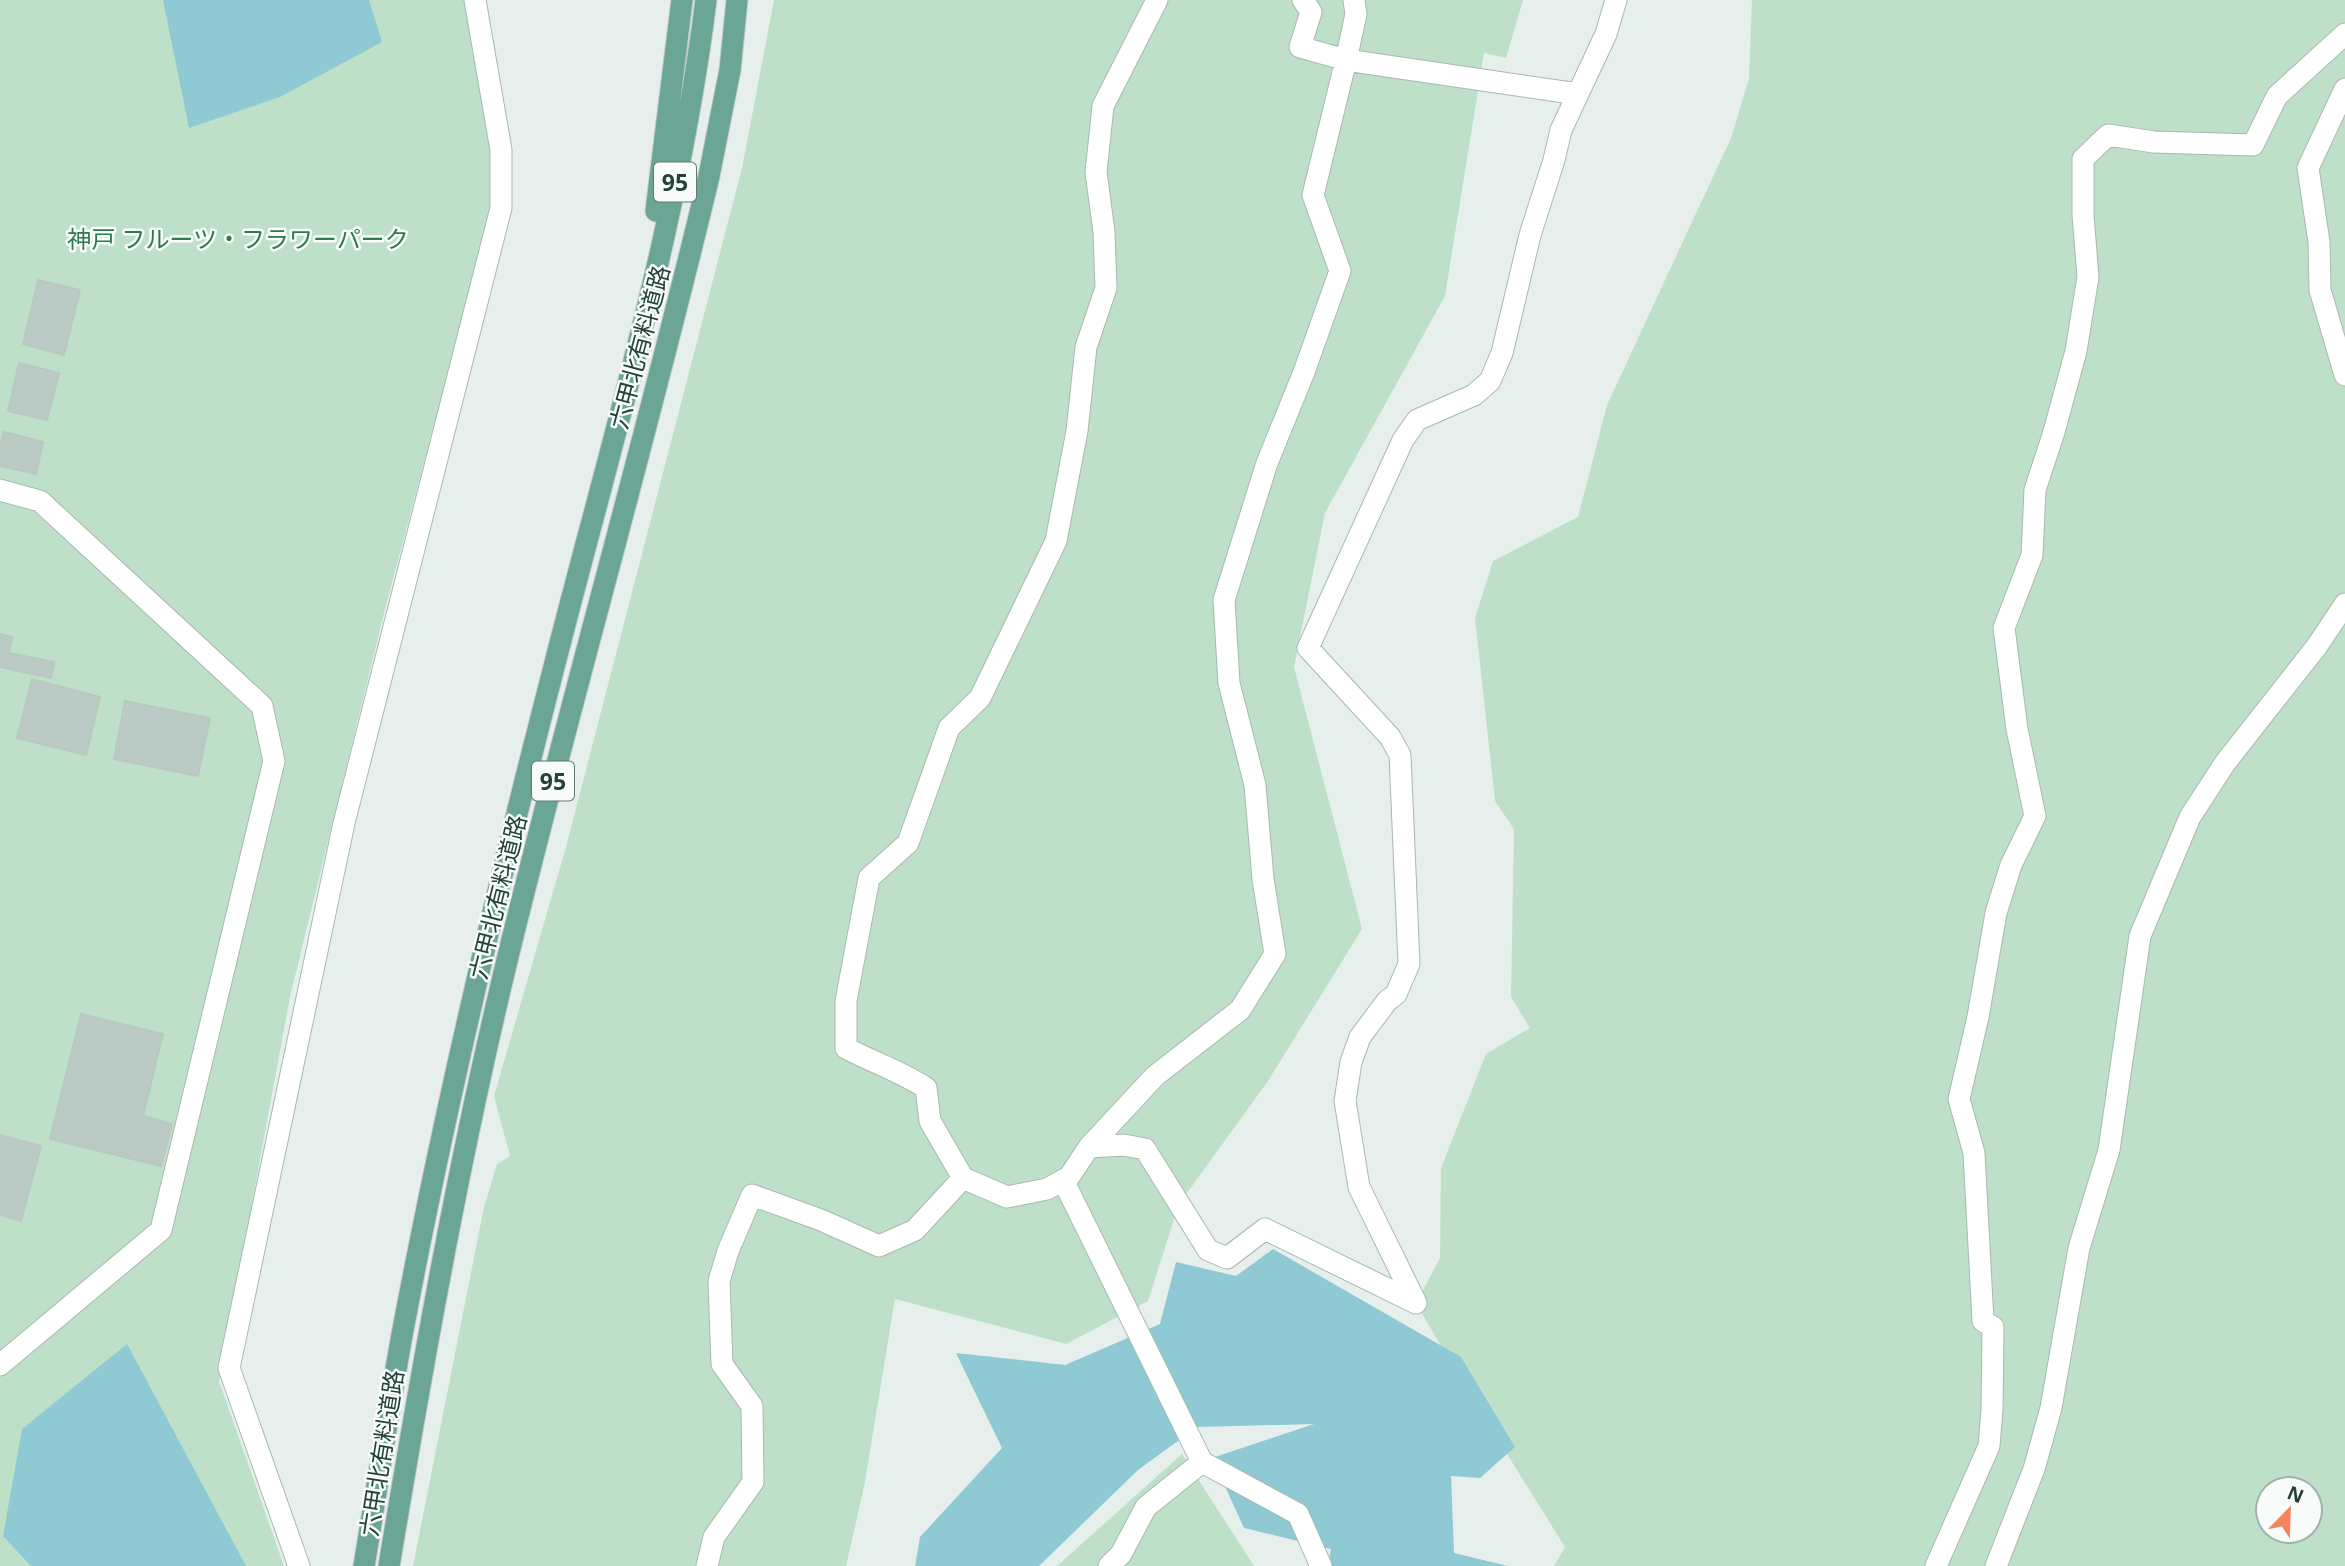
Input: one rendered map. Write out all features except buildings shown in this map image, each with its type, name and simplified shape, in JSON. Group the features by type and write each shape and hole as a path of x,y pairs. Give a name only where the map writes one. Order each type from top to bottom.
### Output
{"main road":[{"path":"634,362 659,195 682,0"},
{"name":"六甲北有料道路","path":"364,1566 402,1335 487,935 554,664 634,362 679,168 701,46 706,0"},
{"name":"六甲北有料道路","path":"389,1566 456,1189 512,943 709,176 730,70 737,0"}],"street":[{"path":"299,1566 229,1368 344,822 500,208 501,150 475,0"},
{"path":"1157,0 1103,106 1096,172 1104,232 1106,288 1086,347 1077,430 1056,541 980,698 949,728 908,843 869,878 846,1001 846,1048 905,1075 926,1088 930,1121 963,1178 1007,1197 1047,1189 1069,1177 1089,1147 1156,1076 1240,1010 1275,954 1255,785 1229,683 1224,600 1267,463 1304,372 1340,271 1313,195 1356,14 1354,0"},
{"path":"1303,0 1311,12 1300,47 1346,60 1578,94"},
{"path":"1089,1147 1124,1145 1145,1149 1208,1250 1227,1258 1265,1229 1416,1303 1359,1187 1345,1101 1351,1062 1360,1037 1387,1001 1396,994 1409,964 1400,755 1390,737 1308,648 1403,440 1417,420 1474,395 1490,381 1502,353 1527,248 1555,160 1561,130 1606,34 1616,0"},
{"path":"1936,1566 1989,1446 1993,1410 1993,1326 1983,1321 1974,1153 1959,1099 1978,1017 1996,913 2011,865 2035,816 2017,729 2004,628 2032,555 2035,490 2076,351 2088,277 2083,215 2083,159 2108,135 2154,142 2253,145 2277,96 2345,34"},
{"path":"2345,89 2308,168 2319,242 2320,289 2345,375"},
{"path":"0,490 40,501 262,706 274,761 161,1230 0,1365"},
{"path":"1996,1566 2034,1469 2051,1408 2079,1248 2109,1150 2140,936 2190,817 2225,763 2317,646 2345,604"},
{"path":"707,1566 714,1538 753,1482 752,1406 722,1364 719,1281 728,1251 752,1195 821,1220 879,1246 915,1230 963,1178"},
{"path":"1063,1180 1202,1462 1298,1514 1321,1566"},
{"path":"1109,1566 1121,1554 1146,1507 1202,1462"}],"green space":[{"name":"神戸 フルーツ・フラワーパーク","path":"0,0 470,0 494,151 491,211 385,609 290,997 219,1381 284,1566 0,1566"},
{"path":"774,0 1523,0 1506,58 1484,53 1445,296 1325,513 1294,667 1362,929 1268,1081 1179,1204 1148,1301 1066,1344 895,1299 864,1487 846,1566 413,1566 484,1207 497,1164 510,1156 494,1096 566,847 742,168"},
{"path":"1752,0 2345,0 2345,1566 1554,1566 1565,1547 1416,1303 1440,1258 1441,1168 1486,1054 1530,1028 1511,997 1514,829 1495,801 1475,618 1493,561 1578,517 1607,405 1731,138 1749,79"},
{"path":"1182,1454 1254,1566 1057,1566"}],"water":[{"path":"163,0 369,0 382,42 280,97 189,128"},
{"path":"1273,1249 1461,1357 1515,1447 1480,1478 1451,1476 1454,1553 1508,1566 1328,1566 1331,1549 1244,1528 1212,1458 1314,1424 1197,1427 1138,1470 1039,1566 915,1566 920,1537 1002,1448 956,1353 1065,1365 1160,1324 1176,1262 1236,1276"},
{"path":"127,1344 246,1566 31,1566 3,1536 22,1429"}]}
